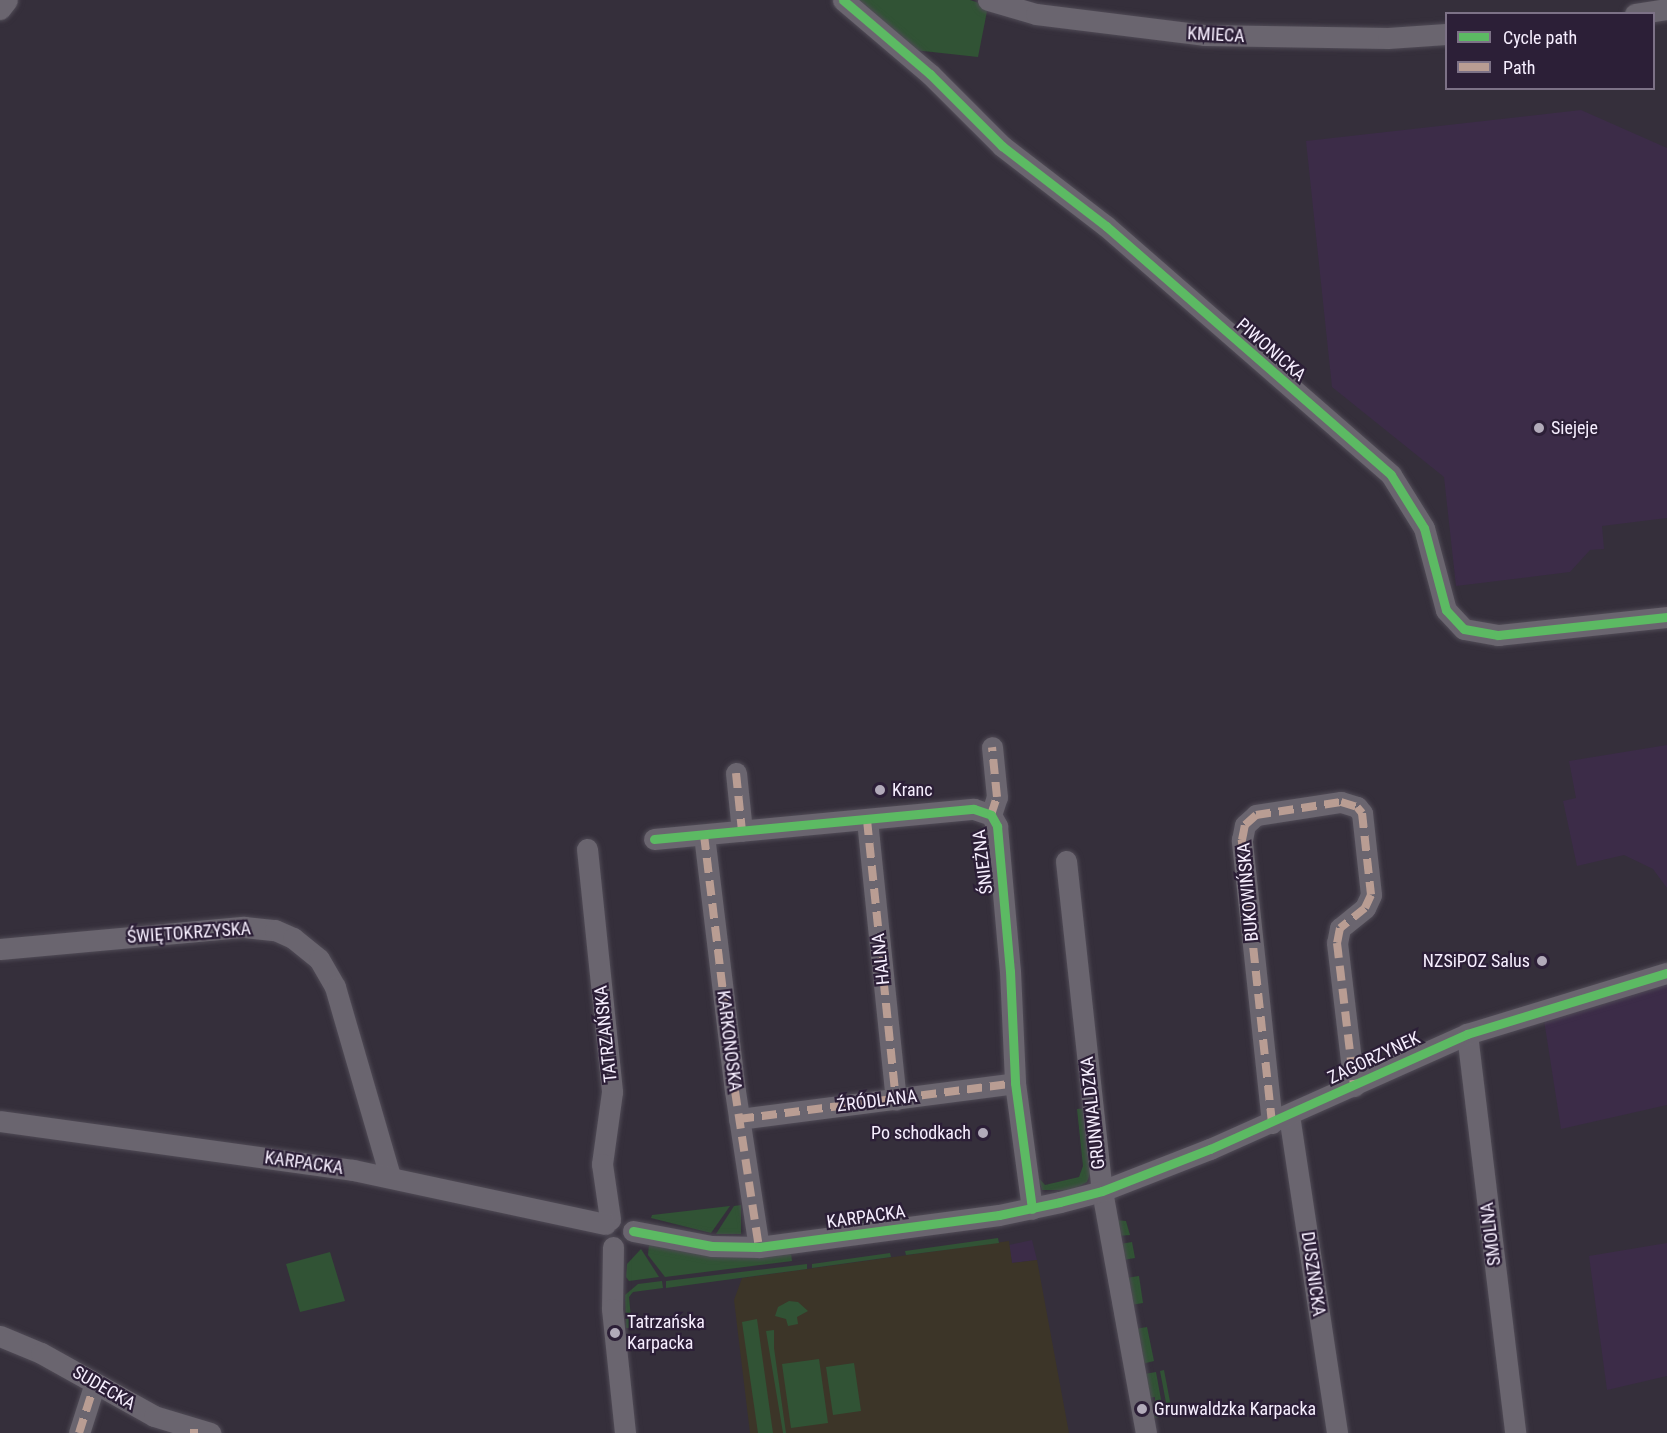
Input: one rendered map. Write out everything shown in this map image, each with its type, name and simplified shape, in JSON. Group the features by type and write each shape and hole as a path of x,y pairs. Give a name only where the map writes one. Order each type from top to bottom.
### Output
{"street":[{"path":"0,9 7,0"},
{"name":"PIWONICKA","path":"843,0 930,74 1002,146 1106,226 1391,475 1424,528 1446,610 1464,629 1498,635 1667,617"},
{"name":"KMIECA","path":"988,0 1046,15 1204,35 1388,38 1445,34"},
{"path":"1648,12 1667,9"},
{"path":"991,815 997,797 992,747"},
{"path":"736,773 742,831"},
{"name":"BUKOWIŃSKA","path":"1280,1119 1242,840 1245,825 1256,815 1341,802 1349,803 1362,813 1371,895 1365,908 1340,928 1337,943 1354,1086"},
{"name":"ŚNIEŻNA","path":"654,839 974,809 991,815 997,826 1011,970 1015,1083 1032,1209"},
{"name":"HALNA","path":"867,820 896,1099"},
{"name":"KARKONOSKA","path":"704,835 739,1119 759,1247"},
{"name":"TATRZAŃSKA","path":"587,849 612,1092 602,1164 607,1221"},
{"name":"GRUNWALDZKA","path":"1066,861 1102,1191 1146,1433"},
{"name":"ŚWIĘTOKRZYSKA","path":"0,949 244,927 274,930 293,938 319,959 335,987 390,1176"},
{"name":"ZAGORZYNEK","path":"1102,1191 1280,1119 1467,1034 1667,974"},
{"name":"SMOLNA","path":"1467,1034 1515,1433"},
{"name":"ŹRÓDLANA","path":"739,1119 1015,1083"},
{"name":"DUSZNICKA","path":"1280,1119 1337,1433"},
{"name":"KARPACKA","path":"0,1121 390,1176 607,1221"},
{"name":"KARPACKA","path":"633,1231 712,1246 759,1247 1032,1209 1102,1191"},
{"path":"613,1247 627,1244 633,1231 622,1218 607,1221 603,1237 613,1247 612,1300 625,1433"},
{"name":"SUDECKA","path":"0,1336 95,1383 154,1416 199,1432"},
{"path":"79,1433 95,1383"}],"shaded area":[{"path":"1581,110 1667,148 1667,518 1602,526 1604,549 1590,550 1570,572 1456,586 1444,477 1332,387 1306,141"},
{"path":"1667,745 1667,888 1653,869 1624,855 1577,866 1563,801 1576,798 1569,761"},
{"path":"1667,984 1667,1105 1561,1129 1544,1020"},
{"path":"1032,1240 1037,1260 1012,1263 1009,1245"},
{"path":"1009,1241 1012,1263 1037,1260 1069,1433 750,1433 734,1300 742,1278"},
{"path":"1667,1243 1667,1376 1607,1390 1589,1256"}],"green space":[{"path":"853,0 970,0 988,6 978,57 914,50"},
{"path":"1086,1108 1090,1174 1087,1182 1064,1195 1063,1190 1042,1190 1038,1177 1045,1185 1079,1177 1083,1166 1077,1109"},
{"path":"741,1205 741,1234 716,1234 734,1206"},
{"path":"730,1206 711,1233 651,1218 652,1215"},
{"path":"1115,1220 1126,1221 1130,1235 1118,1236"},
{"path":"998,1238 999,1243 906,1255 905,1251"},
{"path":"1132,1242 1135,1258 1123,1260 1120,1244"},
{"path":"649,1244 791,1253 792,1261 665,1277 648,1255"},
{"path":"641,1249 659,1277 629,1281 626,1277 627,1264"},
{"path":"330,1252 345,1301 300,1312 286,1264"},
{"path":"890,1253 891,1257 812,1268 812,1264"},
{"path":"807,1264 807,1269 666,1288 666,1281"},
{"path":"1139,1276 1143,1303 1131,1305 1126,1278"},
{"path":"662,1281 663,1288 633,1292 629,1297 632,1328 626,1328 625,1295 638,1284"},
{"path":"789,1301 798,1302 808,1311 797,1317 798,1324 788,1326 786,1319 775,1316 778,1307"},
{"path":"757,1319 773,1433 758,1433 742,1322"},
{"path":"1147,1327 1154,1361 1142,1364 1135,1329"},
{"path":"774,1330 774,1348 786,1433 783,1433 766,1331"},
{"path":"819,1359 828,1423 791,1428 782,1364"},
{"path":"854,1363 861,1411 833,1415 826,1367"},
{"path":"1164,1370 1172,1412 1168,1413 1160,1371"},
{"path":"1156,1372 1164,1416 1154,1418 1155,1397 1148,1398 1144,1374"}],"marked path":[{"path":"991,815 997,797 992,747"},
{"path":"736,773 742,831"},
{"path":"1272,1123 1242,840 1245,825 1256,815 1341,802 1357,807 1362,813 1371,895 1365,908 1340,928 1337,943 1354,1086"},
{"path":"867,820 896,1099"},
{"path":"704,835 735,1091 759,1247"},
{"path":"739,1119 1015,1083"},
{"path":"79,1433 95,1383"}],"cycle path":[{"path":"843,0 930,74 1002,146 1106,226 1391,475 1424,528 1446,610 1464,629 1498,635 1667,617"},
{"path":"654,839 974,809 991,815 997,826 1010,971 1015,1083 1032,1209"},
{"path":"633,1231 712,1246 759,1247 999,1215 1060,1202 1102,1191 1210,1149 1467,1034 1667,973"}],"place":[{"name":"Siejeje","path":"1539,428"},
{"name":"Kranc","path":"880,790"},
{"name":"NZSiPOZ Salus","path":"1542,961"},
{"name":"Po schodkach","path":"983,1133"},
{"name":"Tatrzańska Karpacka","path":"615,1333"},
{"name":"Grunwaldzka Karpacka","path":"1142,1409"}]}
